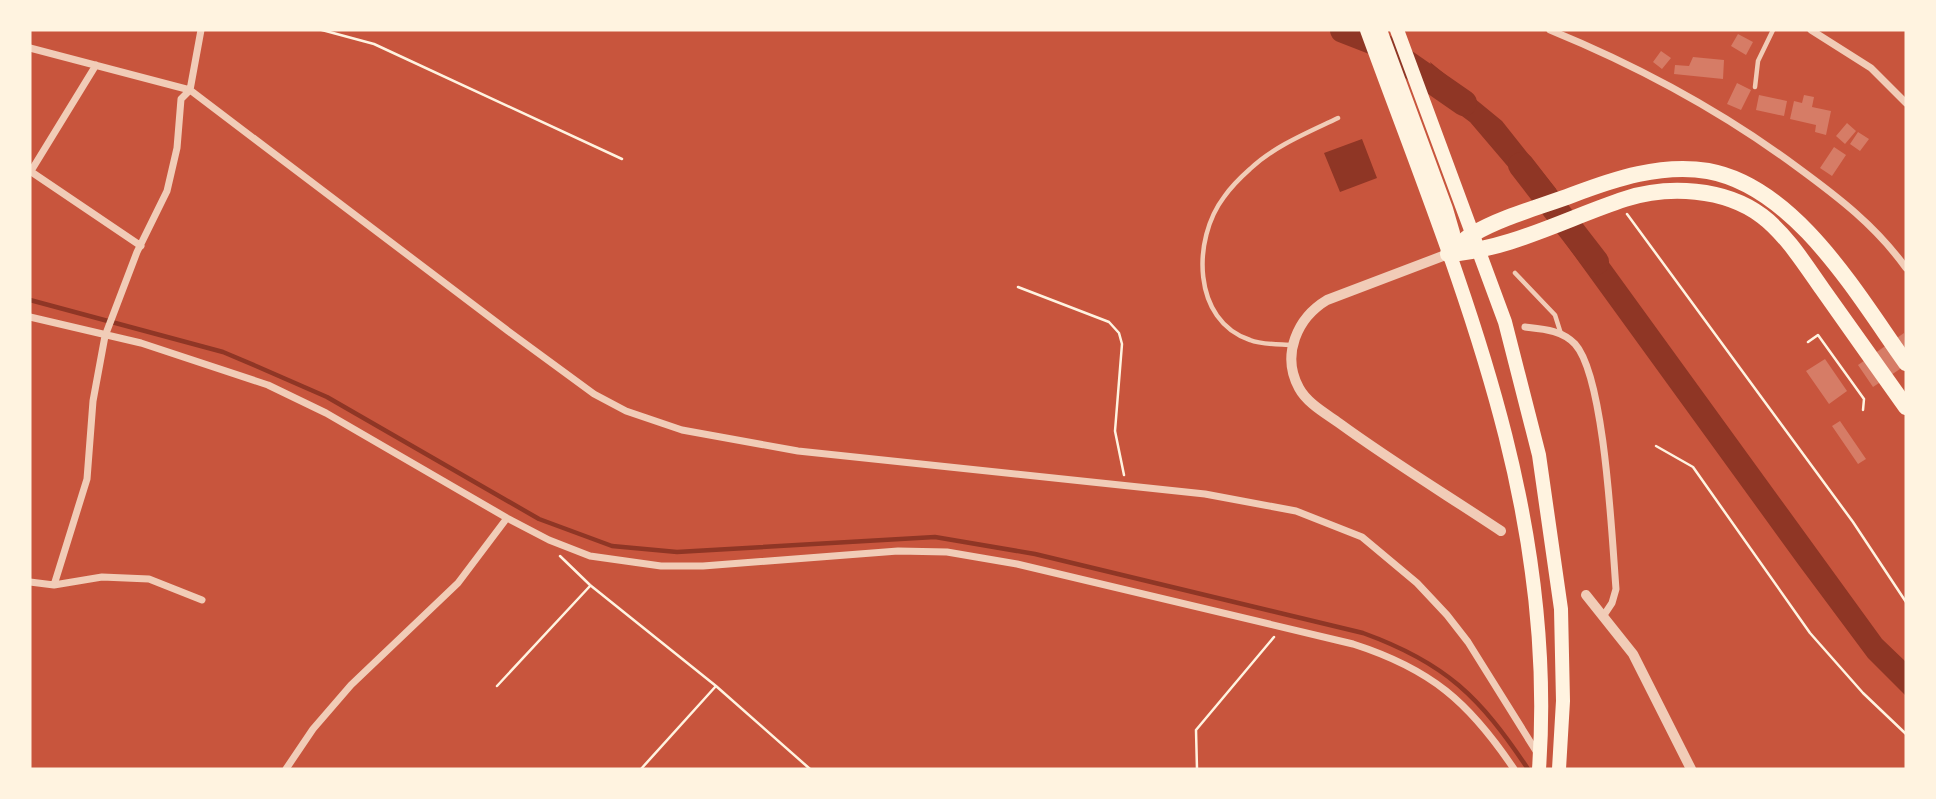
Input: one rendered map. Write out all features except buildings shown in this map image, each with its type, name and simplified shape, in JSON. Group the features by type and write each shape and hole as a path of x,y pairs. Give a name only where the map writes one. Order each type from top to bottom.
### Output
{"highway":[{"path":"1367,30 1478,332 1514,463 1539,628 1539,769"},
{"path":"1380,30 1453,233 1448,254"},
{"path":"1397,30 1480,252 1505,323 1522,384 1547,500 1561,609 1563,701 1559,763"},
{"path":"1448,254 1472,234 1589,188 1621,178 1675,170 1707,171 1755,189 1785,210 1862,298 1906,363"},
{"path":"1448,254 1480,252 1603,206 1657,191 1679,190 1721,196 1762,216 1802,260 1906,407"}],"street":[{"path":"54,584 87,479 93,401 105,336 141,246 167,191 177,148 181,99 190,90 201,30"},
{"path":"1550,30 1671,85 1752,134 1844,202 1885,239 1906,268"},
{"path":"1811,30 1871,68 1906,103"},
{"path":"30,48 190,90 508,331 594,394 626,411 682,430 798,451 1205,494 1296,511 1363,537 1418,583 1447,615 1468,642 1547,769"},
{"path":"96,65 31,171 141,246"},
{"path":"1448,254 1320,304 1300,326 1291,358 1294,374 1299,389 1311,402 1358,437 1501,531"},
{"path":"30,317 141,343 268,385 326,413 507,518 549,540 590,556 661,566 703,566 898,551 947,552 1043,570 1353,644 1418,670 1465,705 1514,769"},
{"path":"1525,327 1561,334 1576,346 1585,363 1596,399 1616,589 1612,603 1604,615"},
{"path":"286,769 313,729 344,694 458,583 507,518"},
{"path":"30,582 54,584 102,577 149,579 202,600"},
{"path":"1586,595 1604,615 1647,680 1691,769"}],"lane":[{"path":"1755,86 1759,61 1773,30"},
{"path":"1293,345 1251,341 1220,321 1202,282 1208,233 1222,199 1251,167 1293,140 1338,118"},
{"path":"1515,273 1555,315 1561,334"}],"path":[{"path":"322,30 374,44 622,159"},
{"path":"1627,214 1853,522 1906,602"},
{"path":"1018,287 1109,322 1119,333 1122,344 1115,431 1126,486"},
{"path":"1808,342 1818,335 1864,399 1863,410"},
{"path":"1656,446 1693,467 1810,633 1863,693 1906,734"},
{"path":"549,540 559,556 590,585 716,686 810,769"},
{"path":"497,686 590,585"},
{"path":"1197,769 1196,730 1274,639 1277,628"},
{"path":"641,769 716,686"}],"shaded area":[{"path":"1430,62 1502,121 1556,189 1534,197 1470,122 1443,102"},
{"path":"1362,139 1377,178 1340,192 1324,153"},
{"path":"1586,231 1882,639 1906,662 1906,696 1868,658 1563,240"}],"waterway":[{"path":"1343,30 1379,44 1464,103"},
{"path":"1521,165 1596,262"},
{"path":"30,300 223,352 327,397 539,519 612,546 677,552 935,537 1035,554 1363,633 1417,657 1459,685 1494,722 1528,769"}]}
